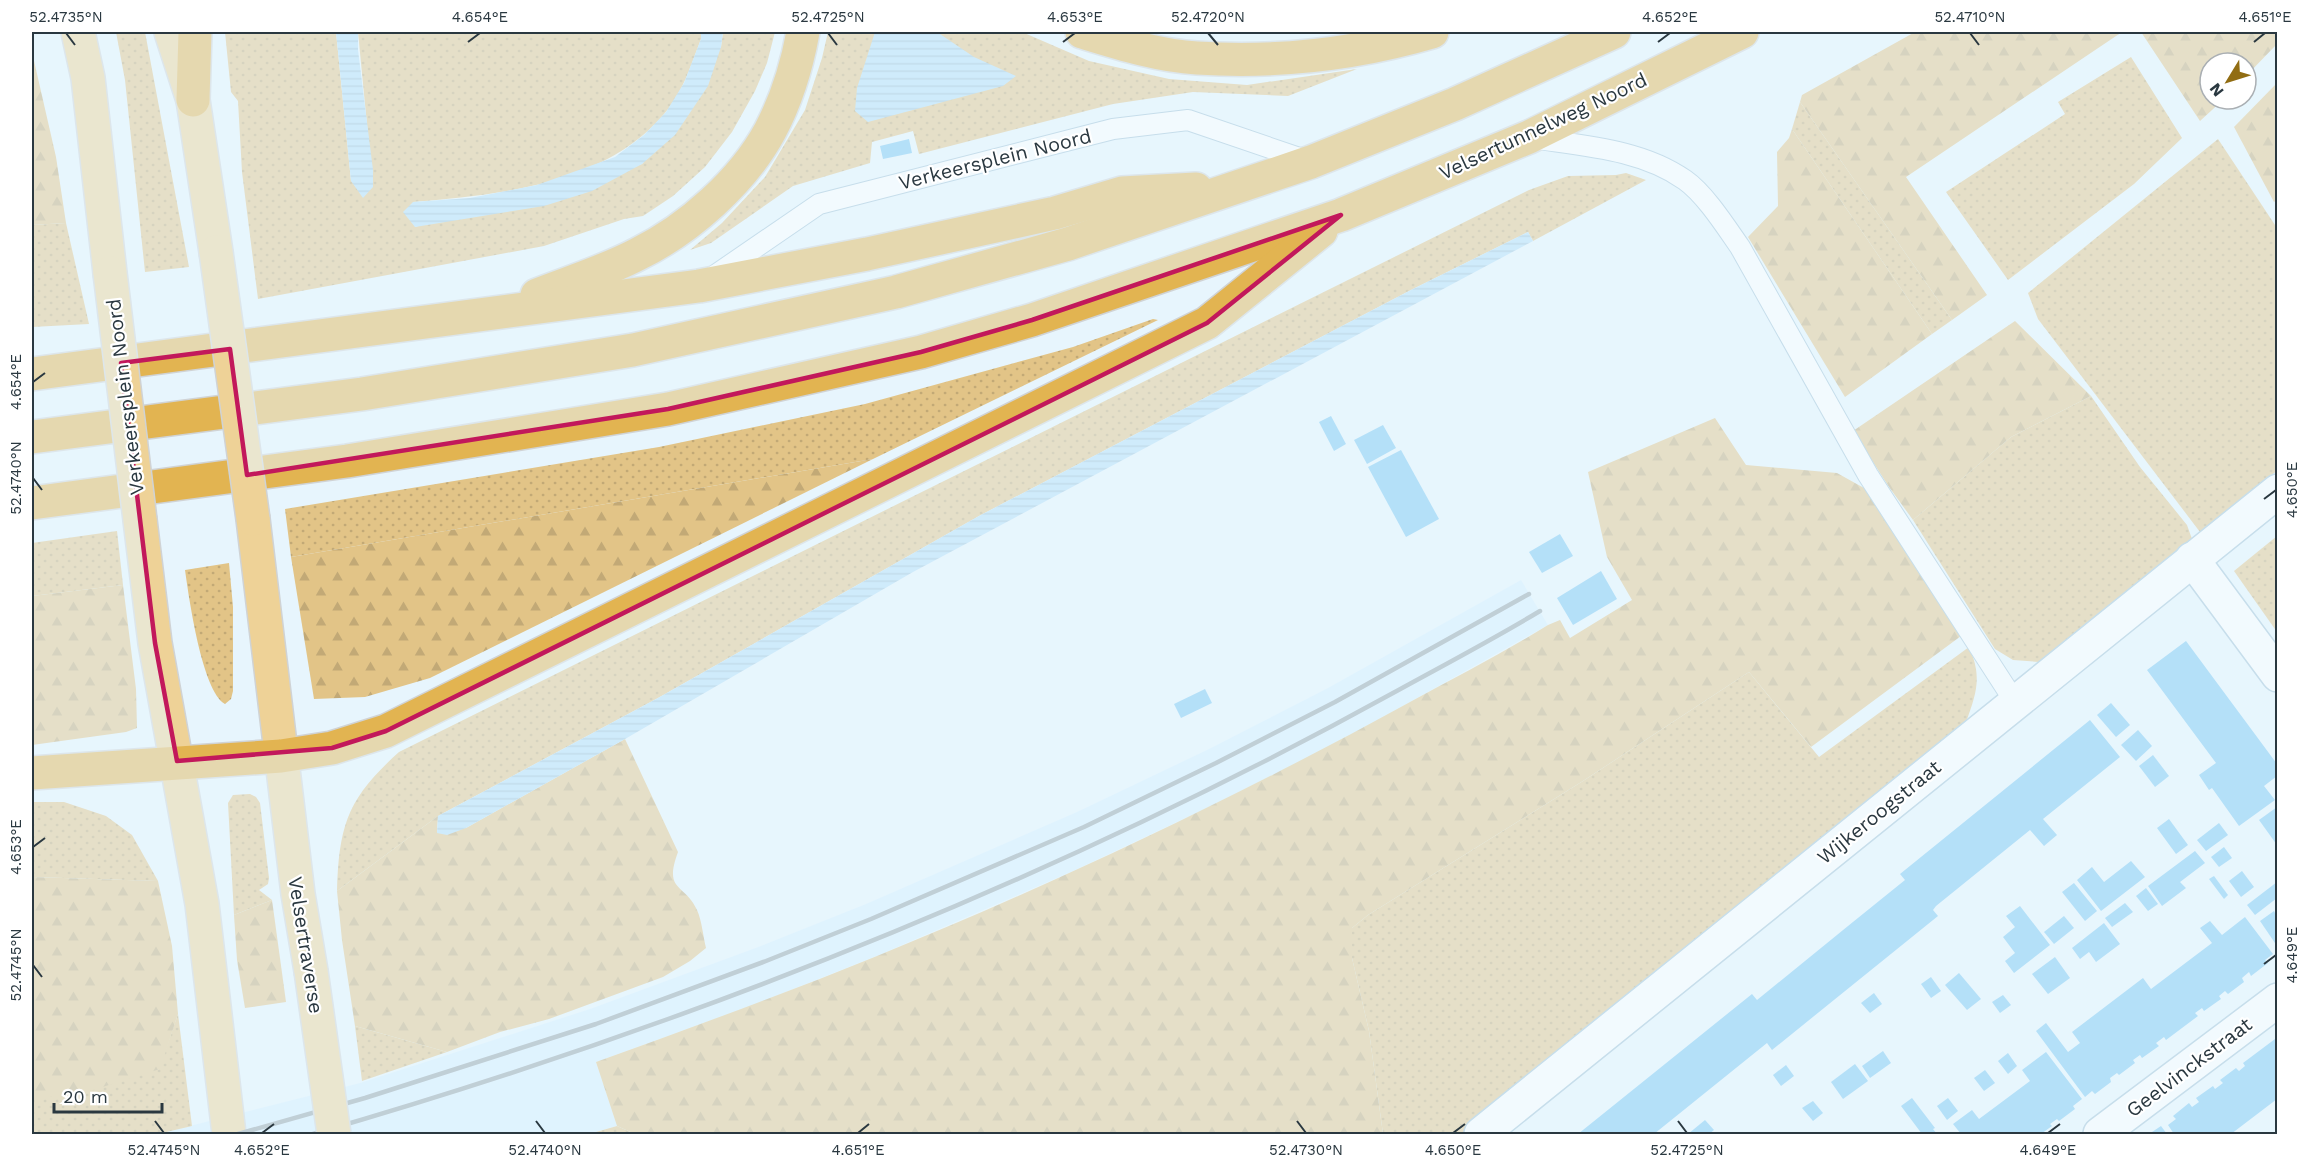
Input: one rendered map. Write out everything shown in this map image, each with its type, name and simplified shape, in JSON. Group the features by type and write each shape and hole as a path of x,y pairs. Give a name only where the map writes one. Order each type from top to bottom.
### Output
{"highway":[{"path":"193,100 195,32"},
{"path":"493,313 638,255 676,233 694,217 739,176 770,131 789,85 803,32"},
{"path":"1082,32 1122,45 1195,58 1286,59 1391,44 1432,32"},
{"path":"32,437 362,394 633,350 896,292 1068,244 1311,162 1455,104 1614,32"},
{"name":"Velsertunnelweg Noord","path":"1341,215 1529,137 1742,32"},
{"path":"32,374 699,286 890,250 1055,213 1122,194 1240,187"},
{"path":"32,503 347,461 668,409 921,352 1032,320 1341,215"},
{"path":"32,773 177,761 281,756 333,748 386,731 1207,323 1341,215"}],"main road":[{"name":"Verkeersplein Noord","path":"78,32 88,78 155,643 177,761"},
{"path":"171,32 193,100 253,519 281,756"},
{"name":"Velsertraverse","path":"281,756 298,894 334,1134"},
{"path":"177,761 202,904 229,1134"}],"street":[{"name":"Wijkeroogstraat","path":"1481,1134 2277,491"},
{"path":"2192,559 2277,675"},
{"name":"Geelvinckstraat","path":"2100,1134 2277,1000"}],"lane":[{"name":"Verkeersplein Noord","path":"699,286 819,204 1113,129 1188,120 1311,162"},
{"path":"1529,137 1610,150 1650,160 1686,181 1719,216 1740,247 1868,475 2015,702"}],"highlighted area":[{"path":"1341,215 1207,323 386,731 332,748 177,761 155,643 121,363 230,349 247,475 668,409 921,352 1032,320"}],"shaded area":[{"path":"1521,580 1548,625 1333,745 1071,872 879,955 743,1009 596,1062 617,1126 589,1134 158,1134 360,1083 590,1009 761,946 866,904 1077,812 1209,749 1328,688"}],"green space":[{"path":"116,32 145,32 189,267 145,272 125,80"},
{"path":"225,32 336,32 351,181 373,187 358,32 701,32 694,59 677,96 665,113 641,137 613,156 582,171 550,181 481,195 413,202 415,227 642,164 721,47 723,32 775,32 767,63 755,91 732,132 705,167 673,196 643,216 624,219 544,246 258,299 242,172 238,101 231,92"},
{"path":"828,32 1022,32 1089,61 1169,79 1247,85 1357,69 1288,96 1193,92 1113,104 919,154 913,131 872,142 870,163 793,186 711,243 690,250 722,223 765,177 805,110"},
{"path":"1915,32 2122,32 1906,177 1987,295 1952,320 1800,102 1802,95"},
{"path":"2141,32 2277,32 2277,44 2258,64 2258,51 2198,51 2198,111 2211,111 2200,121"},
{"path":"32,52 56,157 66,223 32,225"},
{"path":"2131,57 2182,138 2134,184 2008,280 1946,192 2065,114 2058,102"},
{"path":"2277,83 2278,199 2274,202 2234,127 2250,111 2258,111 2258,102"},
{"path":"1800,102 1952,320 1932,334 1792,129"},
{"path":"1792,129 1932,334 1845,397 1748,237 1778,206 1777,152 1789,138"},
{"path":"2218,139 2277,228 2278,470 2200,532 2038,319 2028,293"},
{"path":"1626,173 1646,180 1533,241 1528,232 1411,290 979,516 658,698 438,816 337,891 340,847 350,814 368,784 399,752 1529,190 1568,176"},
{"path":"66,223 89,324 32,327 32,225"},
{"path":"1153,319 1158,320 873,459 291,557 285,509 659,447 865,404 1073,347"},
{"path":"2015,321 2091,396 2011,437 1913,520 1853,431"},
{"path":"2091,396 2140,467 2187,525 2192,539 2039,662 2013,660 1995,649 1913,520 2011,437"},
{"path":"1715,418 1746,465 1837,473 1864,488 1961,636 1811,747 1749,672 1583,781 1368,915 1352,928 1352,958 1369,1031 1383,1134 635,1134 617,1126 596,1062 807,984 1013,898 1213,805 1479,665 1548,625 1560,620 1570,638 1632,600 1607,557 1588,472"},
{"path":"873,459 430,678 365,697 314,699 291,557"},
{"path":"117,531 123,585 32,596 32,543"},
{"path":"2277,536 2277,632 2234,571"},
{"path":"229,563 233,607 233,691 231,699 225,704 217,696 203,663 193,621 185,570"},
{"path":"123,585 136,689 137,728 126,732 32,745 32,596"},
{"path":"1969,647 1977,676 1973,702 1966,722 1465,1134 1383,1134 1369,1031 1352,958 1352,928 1368,915 1583,781 1749,672 1819,757"},
{"path":"625,739 678,852 674,865 674,881 697,910 706,948 690,961 663,977 549,1019 500,1032 447,1052 355,1026 337,891 438,816 437,832 466,828"},
{"path":"250,794 260,803 269,878 268,884 259,890 272,900 234,915 228,803 233,795"},
{"path":"32,802 64,802 106,816 132,835 158,881 32,877"},
{"path":"32,877 158,881 172,946 178,1014 160,1069 93,1090 32,1099"},
{"path":"272,900 286,1002 245,1008 237,960 234,915"},
{"path":"178,1014 192,1126 158,1134 32,1134 32,1098 159,1069"},
{"path":"355,1026 447,1052 362,1081"},
{"path":"617,1126 635,1134 589,1134"}],"water":[{"path":"336,32 358,32 358,50 373,170 373,187 363,198 351,181"},
{"path":"701,32 723,32 721,47 708,86 675,135 642,164 592,191 544,206 415,227 403,212 413,202 470,198 537,185 615,157 644,135 666,112 684,83 701,39"},
{"path":"875,32 937,32 974,57 1016,76 1003,86 868,122 855,111 857,88"},
{"path":"1528,232 1533,241 913,572 466,828 447,835 437,833 438,816 658,698 979,516 1411,290"}],"building":[{"path":"909,139 912,153 883,159 880,146"},
{"path":"1331,416 1346,444 1334,451 1319,422"},
{"path":"1383,425 1396,448 1367,464 1354,440"},
{"path":"1401,450 1439,519 1406,537 1368,467"},
{"path":"1560,534 1573,556 1542,573 1529,552"},
{"path":"1601,571 1617,599 1573,625 1557,598"},
{"path":"2186,641 2277,764 2277,776 2264,786 2275,800 2239,826 2212,788 2209,790 2199,775 2216,763 2147,670"},
{"path":"1205,689 1212,703 1181,718 1174,704"},
{"path":"2111,703 2130,725 2116,737 2097,715"},
{"path":"2090,720 2120,757 2043,819 2057,835 2044,846 2030,830 1936,906 1933,910 1938,916 1772,1050 1767,1043 1654,1134 1578,1134 1752,994 1757,1000 1905,880 1900,874"},
{"path":"2138,730 2152,746 2136,761 2121,745"},
{"path":"2153,755 2169,776 2155,787 2139,766"},
{"path":"2277,807 2277,845 2259,820"},
{"path":"2169,819 2188,845 2176,854 2157,828"},
{"path":"2219,823 2228,835 2206,851 2197,840"},
{"path":"2224,847 2232,858 2219,867 2211,857"},
{"path":"2195,851 2205,863 2180,882 2186,888 2162,906 2148,886"},
{"path":"2131,861 2145,877 2101,911 2077,880 2092,867 2104,882"},
{"path":"2242,871 2254,887 2241,897 2229,881"},
{"path":"2214,876 2228,895 2224,899 2209,879"},
{"path":"2277,882 2277,898 2255,915 2247,905"},
{"path":"2074,883 2097,911 2085,921 2062,892"},
{"path":"2146,888 2158,904 2148,911 2136,896"},
{"path":"2125,903 2133,912 2112,927 2105,918"},
{"path":"2020,906 2050,945 2014,973 2005,961 2015,953 2003,937 2015,927 2006,916"},
{"path":"2274,911 2277,917 2277,946 2260,921"},
{"path":"2064,916 2074,928 2054,944 2044,932"},
{"path":"2245,917 2273,954 2265,960 2268,963 2251,976 2249,972 2242,978 2244,982 2228,994 2225,991 2219,996 2221,999 2204,1011 2202,1008 2195,1013 2198,1016 2166,1040 2164,1037 2156,1043 2159,1046 2142,1058 2140,1055 2133,1060 2135,1063 2119,1075 2117,1073 2110,1078 2111,1082 2095,1094 2092,1091 2085,1097 2036,1031 2046,1023 2068,1052 2080,1043 2072,1032 2143,978 2151,989 2212,943 2200,928 2210,921 2222,935"},
{"path":"2104,923 2120,944 2096,962 2089,952 2080,959 2072,948"},
{"path":"2055,957 2070,978 2048,994 2032,974"},
{"path":"1959,973 1981,999 1967,1010 1945,985"},
{"path":"1931,977 1941,991 1931,998 1921,984"},
{"path":"1874,993 1882,1004 1870,1013 1861,1003"},
{"path":"2003,995 2011,1005 2000,1013 1992,1002"},
{"path":"2275,1039 2277,1042 2277,1099 2231,1134 2174,1134 2168,1125 2176,1119 2173,1116 2189,1103 2192,1107 2199,1102 2196,1098 2213,1086 2215,1089 2223,1083 2220,1080 2236,1068 2239,1071 2245,1066 2243,1063"},
{"path":"1883,1051 1891,1063 1870,1078 1862,1066"},
{"path":"2046,1052 2082,1099 2073,1106 2075,1109 2059,1121 2057,1119 2050,1124 2052,1126 2041,1134 1961,1134 1953,1124 1972,1110 1979,1119 2030,1081 2022,1070"},
{"path":"2008,1053 2017,1066 2008,1074 1998,1061"},
{"path":"1855,1064 1868,1081 1843,1099 1831,1082"},
{"path":"1786,1065 1794,1076 1781,1086 1773,1075"},
{"path":"1985,1070 1995,1083 1984,1091 1974,1078"},
{"path":"1912,1098 1937,1134 1922,1134 1901,1106"},
{"path":"1948,1098 1958,1111 1947,1120 1937,1106"},
{"path":"1813,1101 1823,1113 1813,1121 1802,1108"},
{"path":"1705,1120 1714,1130 1709,1134 1688,1134"},
{"path":"2161,1126 2167,1134 2149,1134"}],"railway":[{"path":"238,1134 365,1098 596,1024 871,919 1084,827 1216,763 1335,702 1529,594"},
{"path":"313,1134 453,1092 729,997 865,944 1000,887 1133,826 1264,761 1393,693 1540,611"}]}
